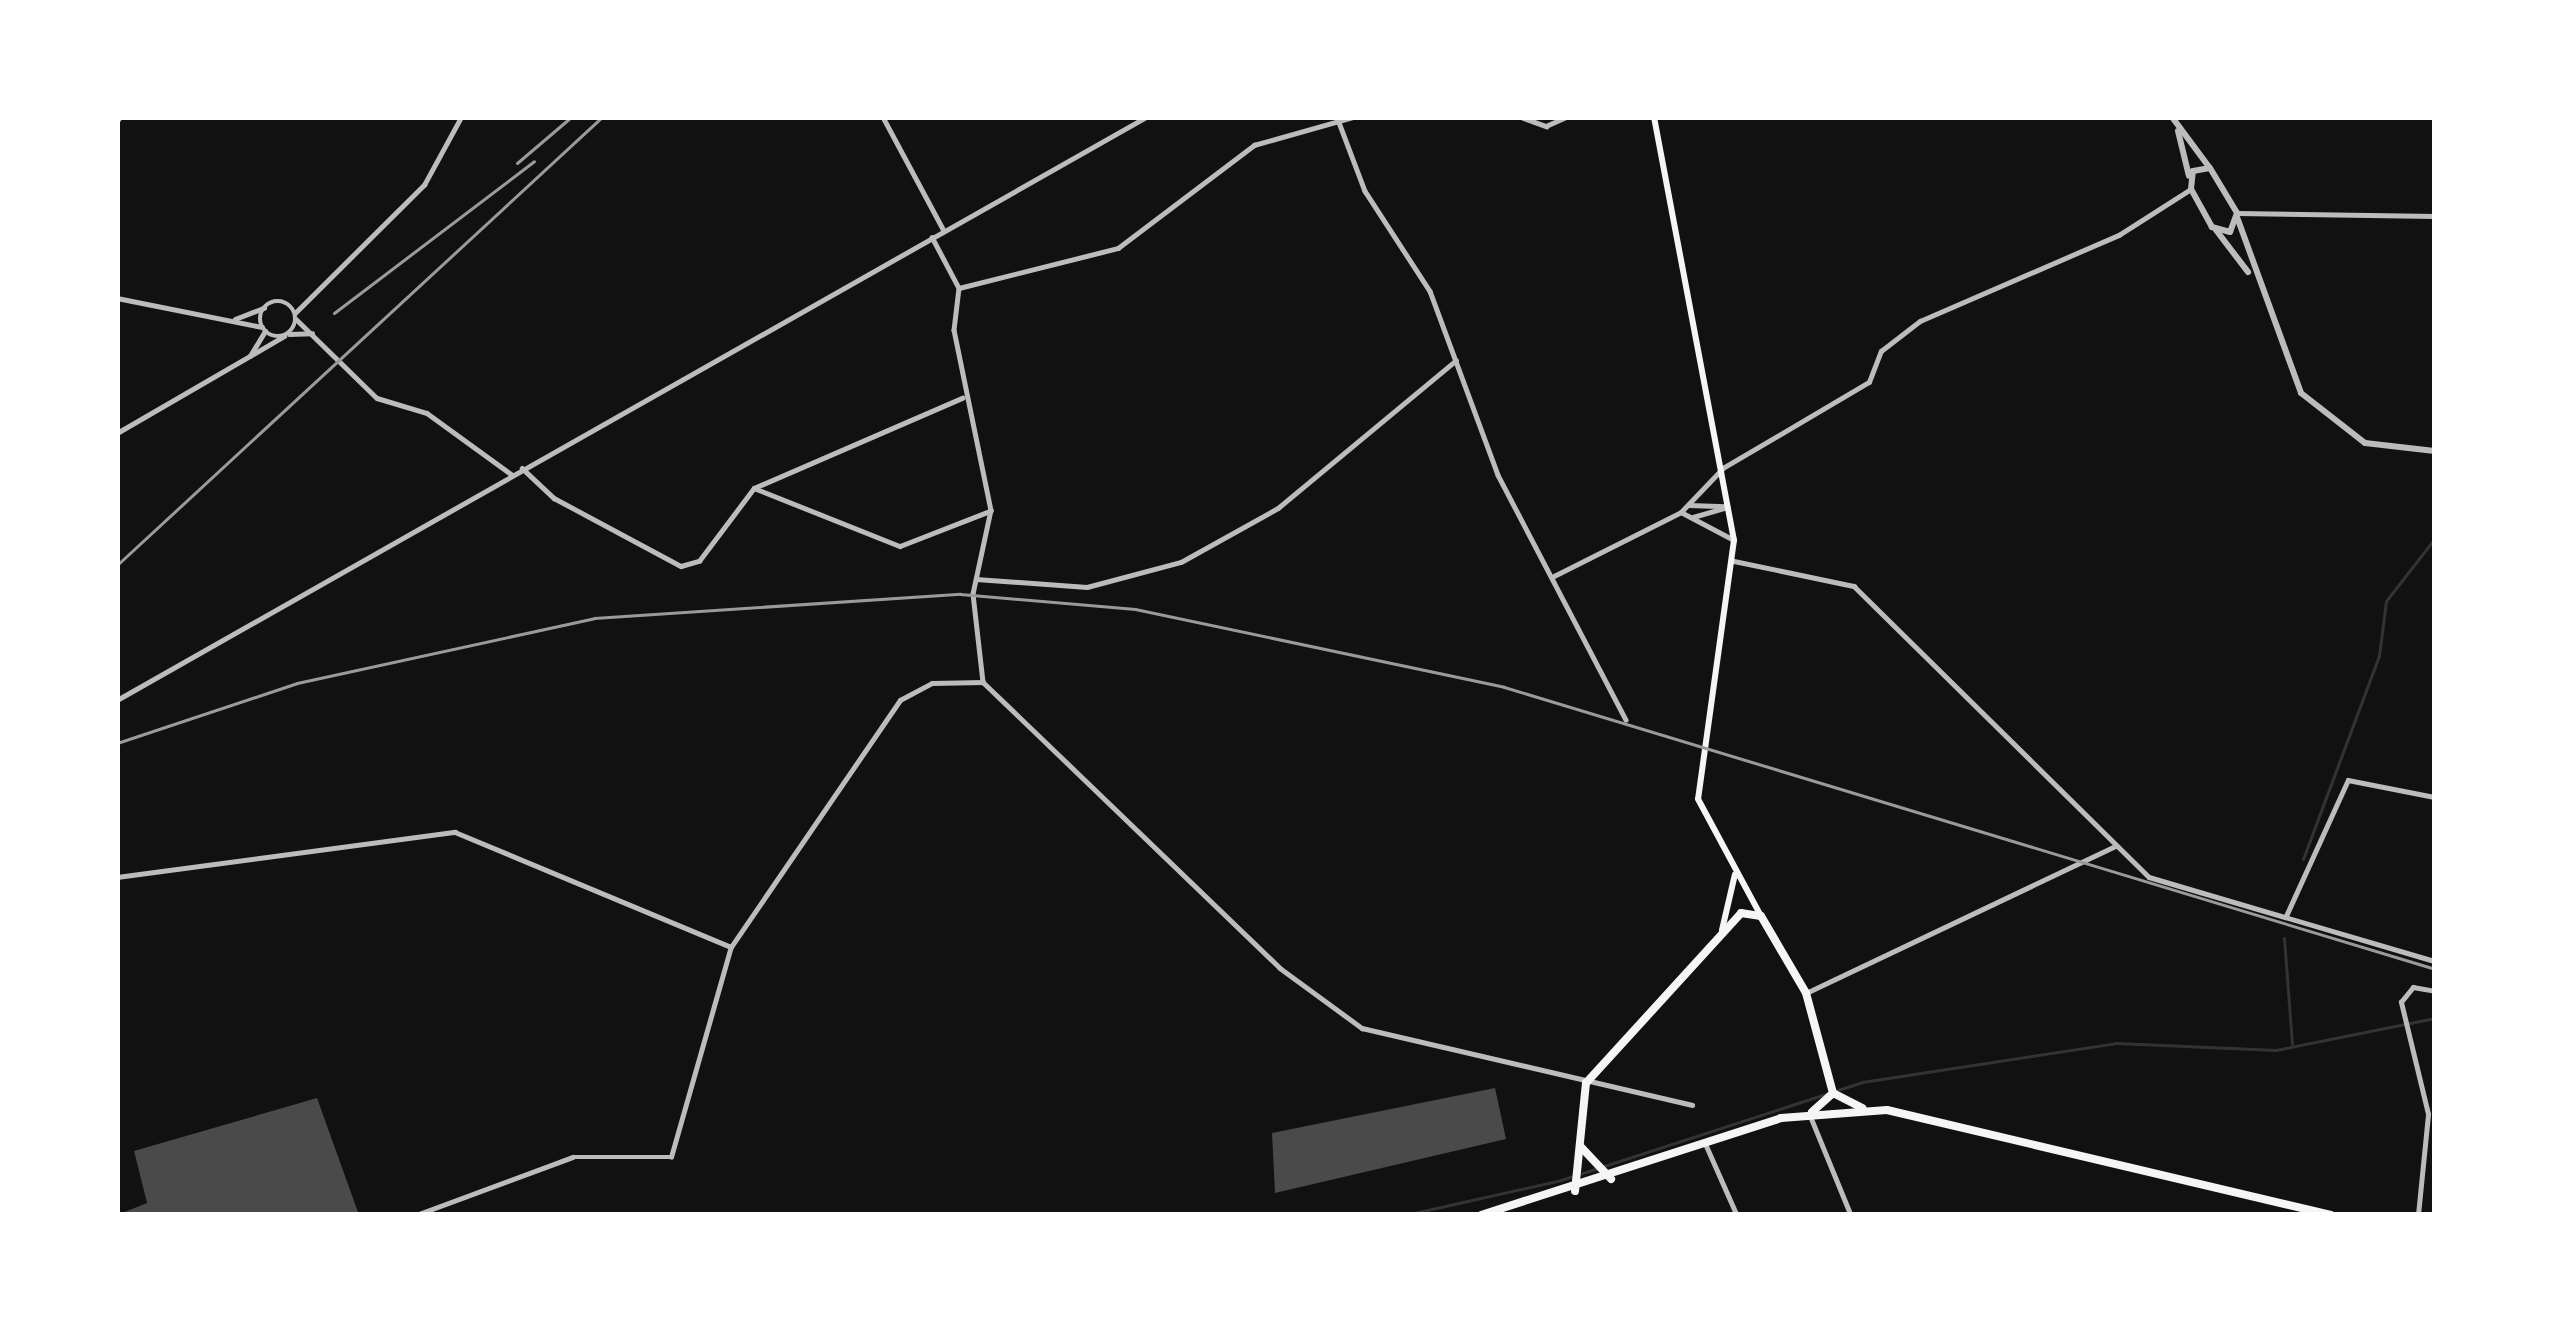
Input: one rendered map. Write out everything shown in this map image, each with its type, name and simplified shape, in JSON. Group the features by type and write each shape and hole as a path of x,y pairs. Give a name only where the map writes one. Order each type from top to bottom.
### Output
{"main road":[{"path":"1654,117 1734,540 1698,800 1806,993 1833,1094"},
{"path":"1719,938 1735,870"},
{"path":"1575,1191 1584,1088 1741,913 1761,916"},
{"path":"1833,1094 1870,1110 2331,1215"},
{"path":"1809,1114 1833,1094"},
{"path":"1481,1215 1575,1191 1809,1114 1870,1110"},
{"path":"1580,1145 1612,1179"}],"street":[{"path":"117,433 286,335 304,297 409,203 461,117"},
{"path":"883,117 944,231"},
{"path":"117,700 1146,117"},
{"path":"959,288 1118,248 1254,145 1353,117"},
{"path":"1521,117 1546,126 1566,117"},
{"path":"1338,119 1456,360 1498,475 1626,720"},
{"path":"2173,119 2210,168 2237,215 2253,280 2283,364 2326,420 2386,449 2435,451"},
{"path":"2173,119 2190,184 2212,226 2253,280"},
{"path":"1554,575 1682,512 1723,468 1869,382 1881,351 1920,321 2119,235 2210,168"},
{"path":"2237,215 2435,216"},
{"path":"2212,226 2230,232 2237,215"},
{"path":"932,237 959,288 965,397 991,511 976,579 982,682 1280,968 1362,1028 1584,1088 1692,1105"},
{"path":"236,319 304,297"},
{"path":"117,298 236,319 286,335 315,335"},
{"path":"282,302 354,380 427,412 511,474"},
{"path":"248,361 263,329 266,306"},
{"path":"976,579 1087,586 1181,562 1278,508 1456,360"},
{"path":"522,468 554,498 681,566 699,561 754,488 965,397"},
{"path":"754,488 900,545 991,511"},
{"path":"1689,506 1729,507"},
{"path":"1693,517 1729,507"},
{"path":"1682,512 1734,540"},
{"path":"1734,561 1854,586 2149,877 2435,961"},
{"path":"416,1215 573,1157 671,1157 731,947 900,700 932,683 982,682"},
{"path":"2285,916 2348,780 2435,796"},
{"path":"117,878 455,832 731,947"},
{"path":"1806,993 2116,845"},
{"path":"2418,1215 2428,1114 2400,1012 2413,987 2435,991"},
{"path":"1809,1114 1851,1215"},
{"path":"1706,1145 1737,1215"}],"building":[{"path":"1495,1088 1506,1139 1275,1193 1272,1133"},
{"path":"317,1098 359,1215 117,1215 147,1203 134,1151"}],"waterway":[{"path":"2303,859 2379,656 2386,601 2435,538"},
{"path":"2284,938 2292,1044"},
{"path":"1405,1215 1561,1180 1862,1082 2116,1043 2276,1050 2435,1018"}],"railway":[{"path":"517,163 571,117"},
{"path":"117,565 602,117"},
{"path":"334,313 534,161"},
{"path":"117,743 297,683 594,618 960,594 1135,609 1504,687 2435,969"}]}
